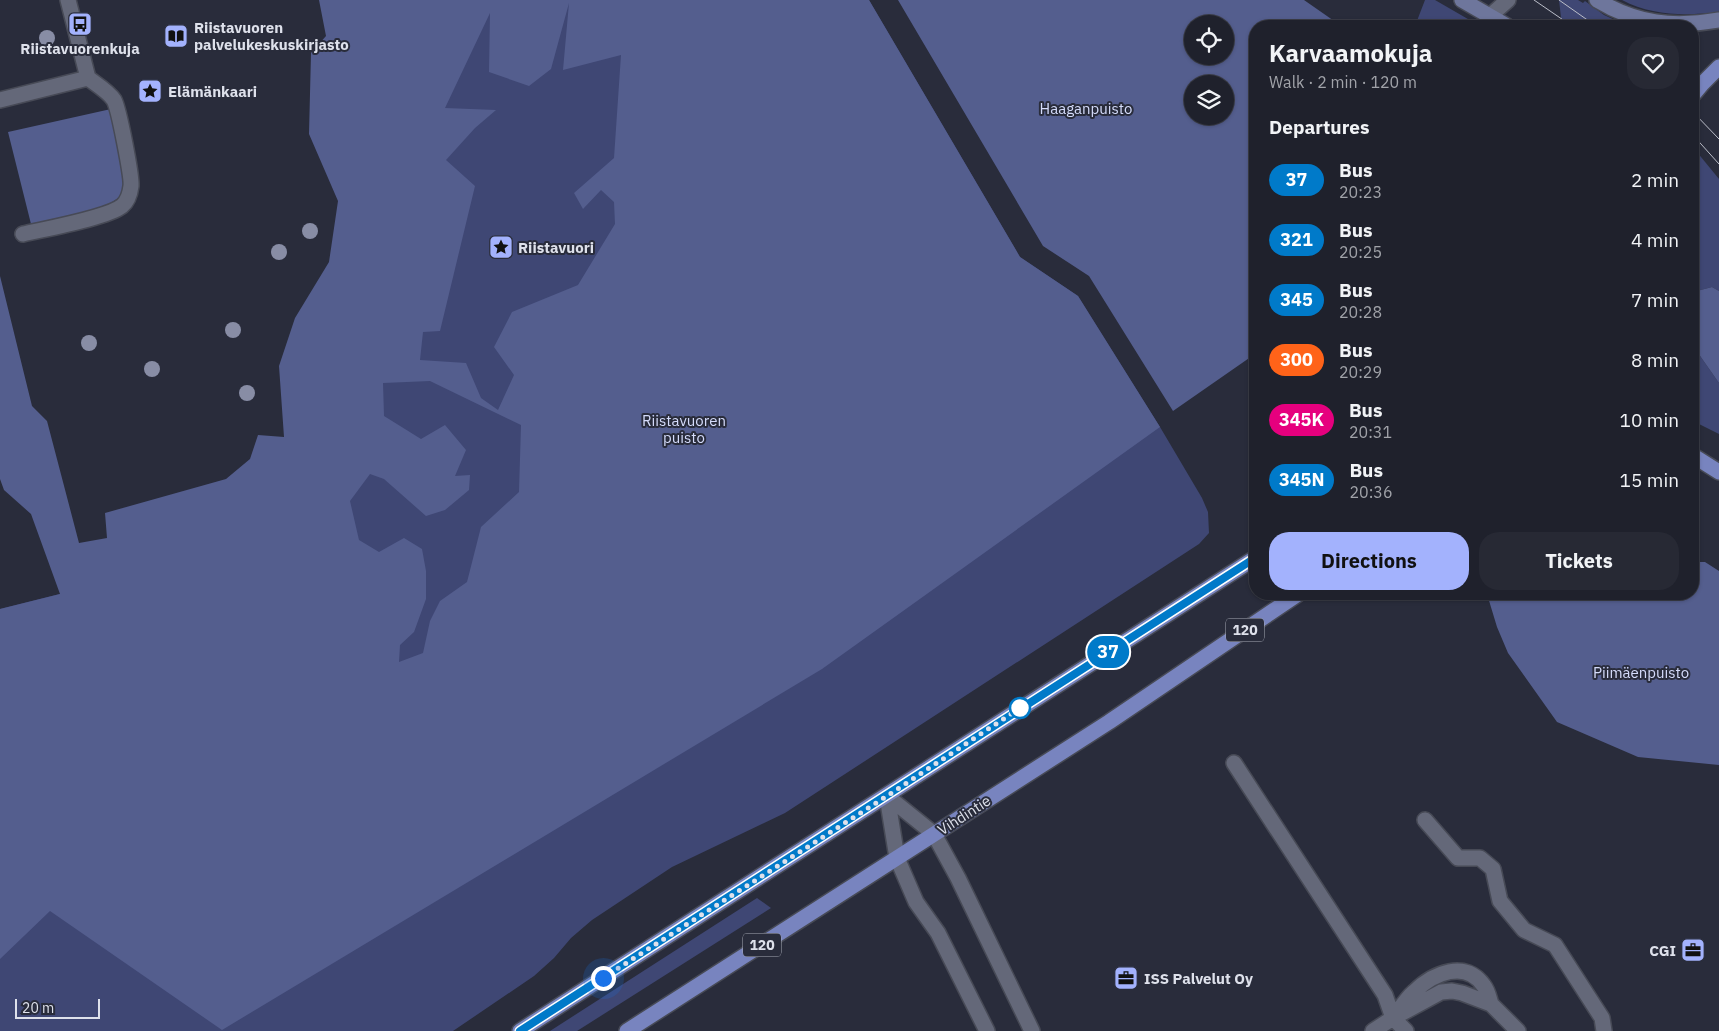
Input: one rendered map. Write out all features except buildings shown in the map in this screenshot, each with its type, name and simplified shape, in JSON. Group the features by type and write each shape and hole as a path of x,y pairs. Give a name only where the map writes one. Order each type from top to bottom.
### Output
{"main road":[{"path":"1699,88 1719,67"},
{"path":"1699,459 1714,469"},
{"path":"520,1031 1249,562"},
{"name":"Vihdintie","path":"627,1031 1109,722 1289,600"}],"street":[{"path":"23,234 92,217 121,207 129,198 132,184 118,112 113,99 88,78 68,0"},
{"path":"1462,0 1497,20"},
{"path":"1490,16 1495,0"},
{"path":"1490,16 1508,0"},
{"path":"1597,0 1633,17 1645,20"},
{"path":"1699,23 1719,20"},
{"path":"0,100 88,78"},
{"path":"1714,469 1719,481"},
{"path":"1234,763 1385,995 1393,1018 1406,1031"},
{"path":"887,796 934,834 958,878 1032,1031"},
{"path":"887,796 897,858 916,902 938,933 987,1031"},
{"path":"1425,820 1458,858 1480,858 1493,869 1500,901 1524,930 1555,945 1602,1018 1604,1031"},
{"path":"1393,1018 1414,992 1437,975 1454,970 1474,975 1485,986 1491,1004"},
{"path":"1373,1031 1441,992 1452,991 1491,1004 1518,1031"}],"green space":[{"name":"Riistavuoren puisto","path":"319,0 869,0 1020,257 1078,296 1160,427 822,669 222,1030 50,911 0,959 0,609 60,594 31,514 4,490 0,479 0,276 32,406 47,421 79,543 107,538 105,513 226,479 250,459 258,435 284,437 279,366 295,318 329,262 338,201 309,134 311,53 326,36","holes":["569,3 563,70 621,55 614,158 574,193 583,209 601,190 614,202 615,224 578,285 512,312 494,347 514,375 498,410 481,398 466,363 420,360 423,332 440,331 475,186 446,160 475,128 496,110 445,108 490,13 489,72 529,86 551,69","430,381 521,425 519,492 481,527 467,582 440,601 430,621 423,653 399,662 400,645 414,632 426,599 426,571 422,549 404,538 379,552 359,540 350,501 370,474 384,479 426,516 445,510 469,490 470,475 455,476 466,450 445,425 421,439 384,416 383,383"]},
{"name":"Riistavuoren puisto","path":"399,0 869,0 1020,257 1078,296 1202,498 1208,512 1209,533 1199,544 785,813 672,867 592,920 571,938 554,958 534,976 453,1031 0,1031 0,609 267,542"},
{"name":"Haaganpuisto","path":"898,0 1304,0 1333,20 1249,20 1249,358 1173,411 1089,276 1043,246"},
{"path":"1425,0 1435,0 1470,20 1417,20"},
{"path":"1559,0 1578,0 1583,3 1585,1 1604,15 1615,20 1561,20"},
{"path":"1622,0 1719,0 1719,12 1669,14 1645,9"},
{"path":"111,109 125,182 120,197 103,208 31,224 8,132"},
{"path":"1699,155 1719,179 1719,291 1712,287 1699,290"},
{"path":"1712,287 1719,291 1719,383 1699,354 1699,290"},
{"path":"1699,354 1719,383 1719,434 1699,424"},
{"name":"Piimäenpuisto","path":"1699,562 1705,562 1719,571 1719,765 1638,757 1557,722 1508,653 1489,600 1699,600"},
{"path":"757,898 771,908 577,1031 550,1031"}],"tram line":[{"path":"1534,0 1563,20"},
{"path":"1559,0 1587,20"},
{"path":"1699,118 1719,139"},
{"path":"1699,142 1719,164"}],"bus line":[{"name":"37","path":"520,1031 1249,562"}],"place":[{"name":"Riistavuorenkuja","path":"80,24"},
{"name":"Riistavuoren palvelukeskuskirjasto","path":"176,36"},
{"name":"Elämänkaari","path":"150,91"},
{"name":"Riistavuori","path":"501,247"},
{"name":"CGI","path":"1693,950"},
{"name":"ISS Palvelut Oy","path":"1126,978"}],"route":[{"path":"603,978 887,796 1020,708"}]}
